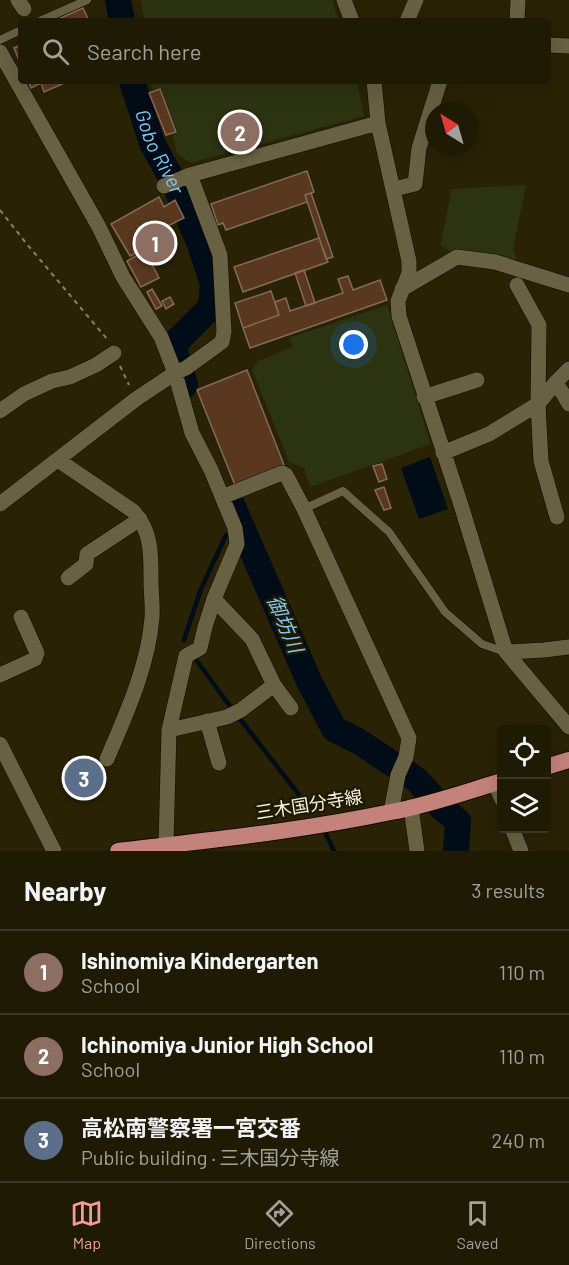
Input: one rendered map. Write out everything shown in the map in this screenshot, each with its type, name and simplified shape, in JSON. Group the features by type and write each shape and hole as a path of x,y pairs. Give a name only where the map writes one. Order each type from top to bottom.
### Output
{"main road":[{"path":"551,765 569,760"},
{"name":"三木国分寺線","path":"118,851 301,827 392,812 446,799 497,782"}],"street":[{"path":"344,0 351,18"},
{"path":"517,18 518,0"},
{"path":"1,43 18,75"},
{"path":"551,45 569,46"},
{"path":"23,84 123,277 179,371 192,433 226,495 235,528 237,543 214,599 200,648 186,656 169,730 166,845"},
{"path":"374,84 378,123 409,261 409,273 398,301 399,316 506,652 569,727"},
{"path":"394,189 415,184 419,148 439,84"},
{"path":"164,186 186,177 378,123"},
{"path":"0,504 136,399 222,342 224,332 220,255 186,177"},
{"path":"402,290 457,257 495,262 569,285"},
{"path":"517,285 539,325 538,404 541,461 556,517"},
{"path":"0,411 24,394 96,365 114,352"},
{"path":"443,453 489,434 538,404 569,369"},
{"path":"424,397 477,380"},
{"path":"556,382 569,404"},
{"path":"58,460 133,512 140,519 151,547 152,615 148,646 129,708 107,759"},
{"path":"226,495 282,473 286,475 304,509 409,738 406,757 398,775 392,812"},
{"path":"68,578 86,564 87,554 140,519"},
{"path":"214,599 252,639 274,684 291,708"},
{"path":"0,675 35,659 37,653 21,617"},
{"path":"506,652 544,651 569,647"},
{"path":"169,730 227,717 242,710 274,684"},
{"path":"207,722 219,763"},
{"path":"0,744 54,851"},
{"path":"417,851 418,806"},
{"path":"514,833 521,851"}],"lane":[{"path":"47,18 87,0"},
{"path":"1,43 18,32"},
{"path":"304,509 343,492 389,532 445,612 482,644 506,652"}],"path":[{"path":"0,210 105,335 136,399"}],"green space":[{"path":"141,0 332,0 338,18 144,18"},
{"path":"151,84 358,84 364,116 191,163 178,155 172,136 178,133 161,88 153,90"},
{"path":"526,185 513,249 519,268 450,251 440,245 452,189"},
{"path":"387,305 431,444 310,487 304,468 289,462 252,370 258,361 292,347 289,338"}],"shaded area":[{"path":"430,457 448,509 419,519 401,468"}],"building":[{"path":"83,8 88,18 61,18"},
{"path":"18,46 18,58 14,48"},
{"path":"41,84 62,84 44,92"},
{"path":"160,89 176,132 166,135 149,93"},
{"path":"307,171 314,192 305,195 307,202 226,230 223,223 218,225 211,204"},
{"path":"311,193 333,257 326,259 305,195"},
{"path":"159,197 164,207 175,200 184,218 133,243 138,252 130,256 111,224"},
{"path":"319,238 328,262 243,292 234,267"},
{"path":"145,251 159,278 141,287 127,261"},
{"path":"304,270 315,303 306,306 295,273"},
{"path":"348,276 353,290 380,280 387,300 250,348 243,328 279,315 275,302 286,298 290,311 343,293 338,279"},
{"path":"152,289 162,306 156,309 147,292"},
{"path":"271,291 279,315 243,328 235,303"},
{"path":"170,297 174,304 166,309 162,301"},
{"path":"247,370 284,465 235,485 197,390"},
{"path":"382,464 387,479 379,482 373,466"},
{"path":"384,487 391,508 384,510 375,490"}],"waterway":[{"name":"Gobo River","path":"118,0 121,18"},
{"name":"Gobo River","path":"133,84 152,143 174,183 199,242 213,284 211,307 173,345 185,385"},
{"name":"御坊川","path":"230,500 309,681 334,729 358,741 417,780 442,808 458,821 456,851"},
{"path":"184,640 201,589 226,535"},
{"path":"197,661 232,709"},
{"path":"240,719 311,810"},
{"path":"326,834 334,851"}],"place":[{"name":"Ichinomiya Junior High School","path":"240,132"},
{"name":"Ishinomiya Kindergarten","path":"155,243"},
{"name":"高松南警察署一宮交番","path":"84,778"}]}
